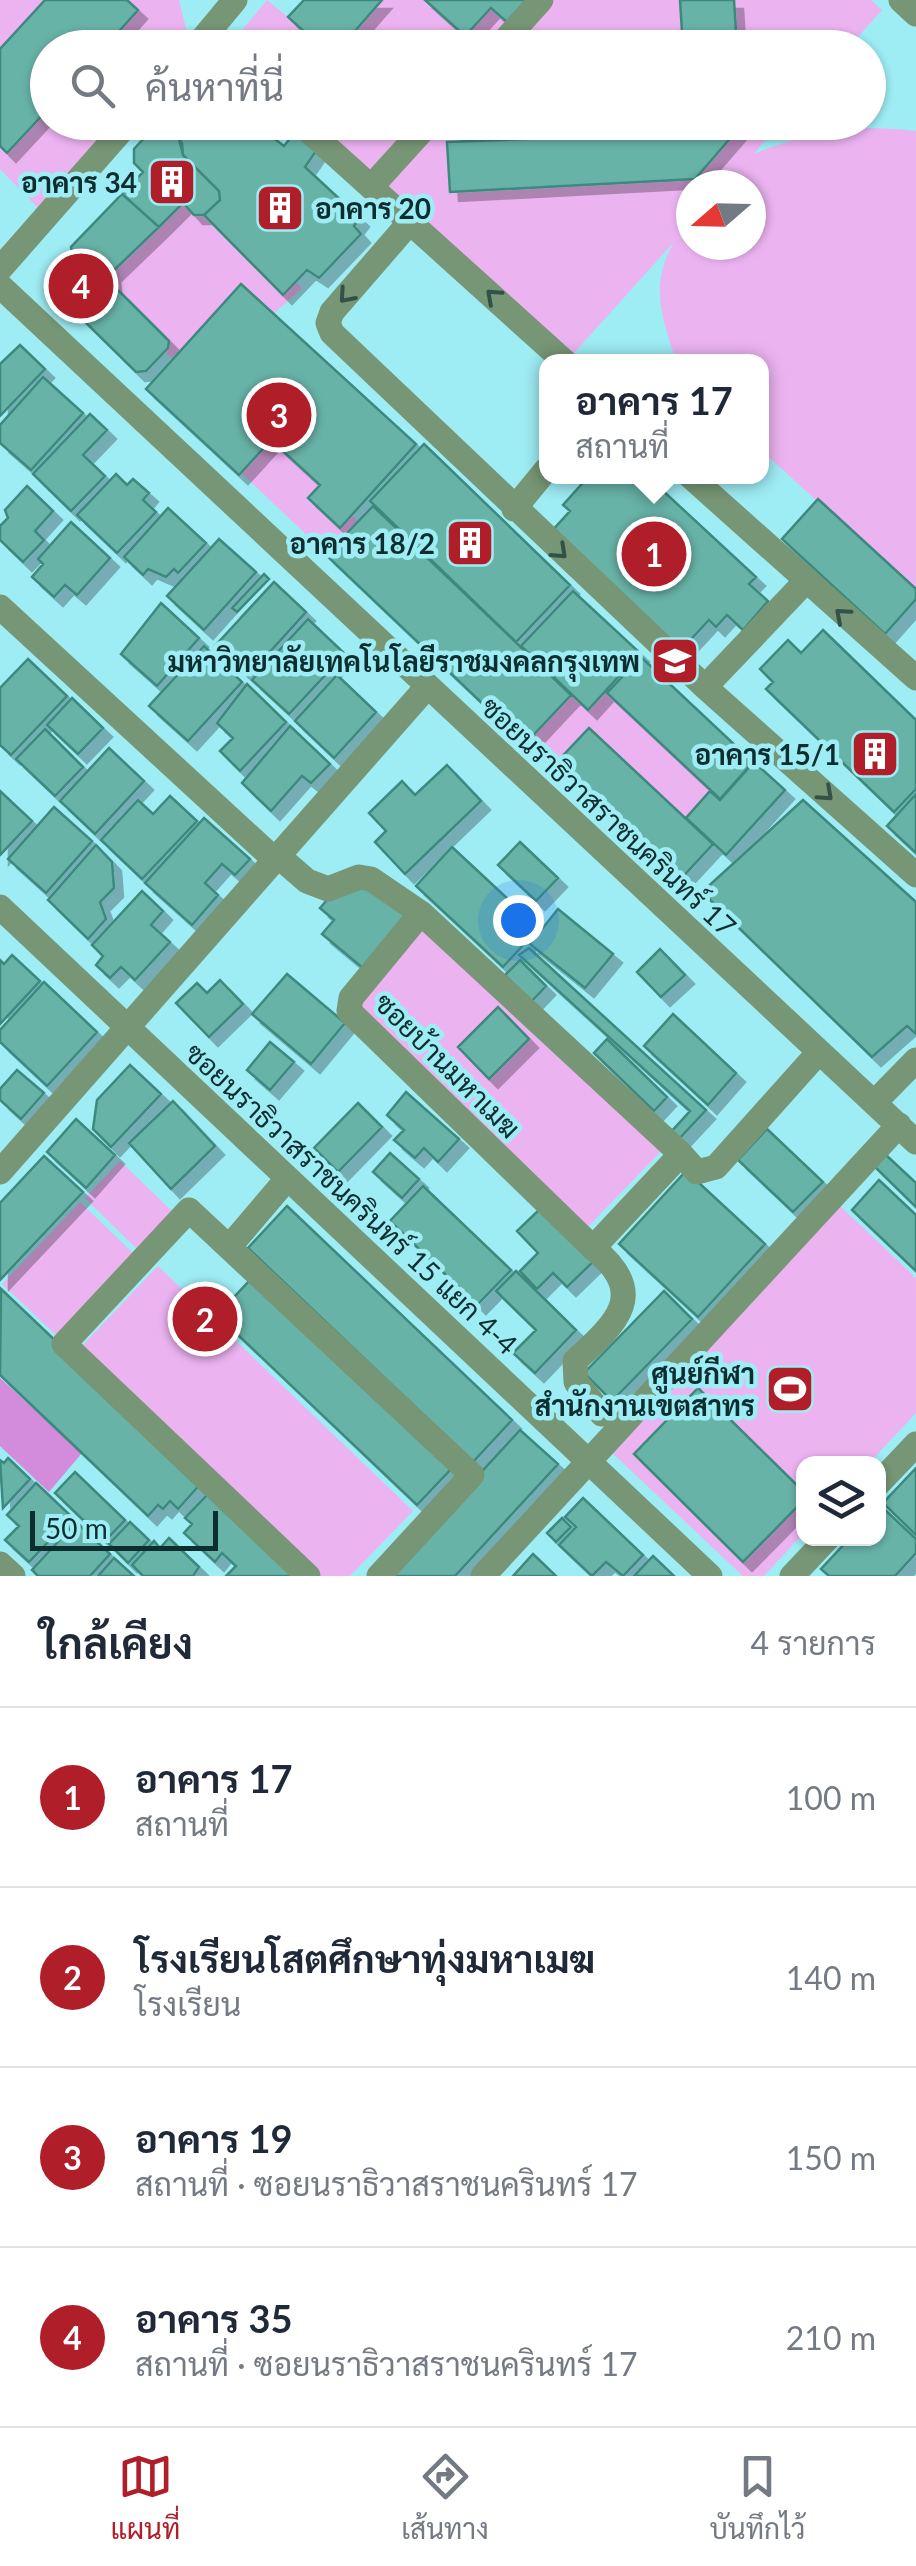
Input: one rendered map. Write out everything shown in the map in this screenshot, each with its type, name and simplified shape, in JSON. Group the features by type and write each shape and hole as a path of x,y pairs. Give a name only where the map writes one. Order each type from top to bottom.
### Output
{"street":[{"path":"514,30 541,0"},
{"path":"901,0 916,14"},
{"path":"213,30 232,2"},
{"path":"0,269 113,140"},
{"path":"318,140 557,354"},
{"path":"372,187 414,140"},
{"path":"410,222 332,312 329,328 514,509 705,687 916,874"},
{"name":"ซอยนราธิวาสราชนครินทร์ 17","path":"0,286 426,688 907,1133"},
{"path":"514,509 539,479"},
{"path":"699,484 804,583 916,678"},
{"path":"705,687 804,583"},
{"path":"0,607 306,881 328,889 359,876 371,879 421,913 696,1172 716,1167 819,1052"},
{"path":"0,1172 426,688"},
{"name":"ซอยนราธิวาสราชนครินทร์ 15 แยก 4-4","path":"0,907 710,1576"},
{"name":"ซอยบ้านมหาเมฆ","path":"421,913 351,998 349,1011 616,1266 624,1286 622,1309 606,1332 575,1360 576,1382 602,1414"},
{"path":"874,1103 916,1060"},
{"path":"483,1576 588,1459 907,1133"},
{"path":"593,1248 681,1154"},
{"path":"230,1246 287,1179"},
{"path":"308,1576 64,1344 188,1210 472,1475 378,1576"},
{"path":"886,1476 916,1444"},
{"path":"792,1576 820,1546"},
{"path":"0,1564 13,1576"}],"shaded area":[{"path":"0,0 179,0 186,30 30,30 30,140 98,140 38,208 0,169"},
{"path":"267,0 288,17 304,0 871,0 882,10 864,30 242,30"},
{"path":"886,129 916,131 916,591 769,457 769,354 674,354 660,301 666,258 674,242 573,354 328,140 766,140 754,154 792,140 886,140"},
{"path":"183,183 302,288 266,321 180,366 104,290 106,262"},
{"path":"264,432 364,527 333,560 233,465"},
{"path":"581,665 721,783 676,837 588,737 554,771 519,738"},
{"path":"422,921 664,1148 584,1231 354,1004"},
{"path":"120,1161 176,1215 141,1253 85,1198"},
{"path":"80,1202 135,1255 58,1337 2,1284"},
{"name":"ศูนย์กีฬา สำนักงานเขตสาทร","path":"838,1204 916,1278 916,1413 876,1456 796,1456 796,1542 764,1576 743,1576 608,1449"},
{"path":"158,1266 413,1511 350,1576 321,1576 82,1346"},
{"path":"0,1378 82,1453 49,1492 0,1446"}],"building":[{"path":"45,0 127,0 138,10 120,30 30,30 30,128 7,153 0,146 0,49"},
{"path":"304,0 382,0 356,30 302,30 288,17"},
{"path":"425,0 527,0 507,22 491,8 471,30 458,30"},
{"path":"680,0 734,0 736,30 682,30"},
{"name":"อาคาร 34","path":"142,140 179,140 183,155 219,191 220,200 204,215 194,215 183,203 159,227 122,194 143,172 134,163 134,149"},
{"name":"อาคาร 20","path":"179,140 276,140 284,146 289,140 304,140 316,151 305,167 360,218 354,226 361,234 319,278 307,270 283,295 204,215 220,200 219,191 183,155"},
{"path":"729,140 703,170 676,170 676,180 450,192 447,142"},
{"path":"122,194 159,227 111,273 113,290 119,291 169,341 168,348 146,371 136,372 76,313 76,292 56,293 48,283 52,272 75,271 71,247"},
{"path":"241,284 416,444 340,528 308,498 320,485 271,440 239,475 146,389"},
{"path":"20,345 45,369 0,416 0,364"},
{"path":"43,377 83,413 31,470 0,443 0,425"},
{"path":"90,414 107,430 83,455 105,476 71,511 33,474"},
{"name":"อาคาร 18/2","path":"424,444 570,585 516,642 370,501"},
{"path":"116,474 127,485 133,479 149,493 143,500 156,512 117,553 77,515"},
{"path":"582,484 656,484 756,577 749,584 768,601 743,630 727,615 716,627 709,620 681,650 551,532 570,511 563,505"},
{"path":"27,486 53,511 35,531 44,540 23,562 0,540 0,526 8,518 5,510"},
{"path":"818,499 916,589 916,599 885,634 782,539"},
{"path":"373,506 571,695 525,744 326,555"},
{"path":"168,508 206,543 178,573 174,569 166,577 148,569 143,575 124,557"},
{"path":"71,522 110,558 77,595 65,585 54,597 32,577 43,564 38,559"},
{"path":"219,539 256,572 204,630 167,596"},
{"path":"264,574 269,579 237,612 232,608"},
{"path":"274,582 306,612 248,676 215,646"},
{"path":"573,591 640,653 588,710 521,646"},
{"path":"161,603 199,638 157,686 121,654"},
{"path":"308,619 345,654 289,714 252,680"},
{"name":"อาคาร 15/1","path":"823,630 916,720 916,789 894,812 766,689 773,682 760,669 788,640 801,653"},
{"path":"204,646 242,682 188,741 149,706"},
{"path":"641,657 753,762 720,799 607,693"},
{"path":"28,659 67,696 11,755 0,745 0,688"},
{"path":"337,675 376,712 334,758 295,721"},
{"path":"247,684 286,722 240,771 220,751 233,738 217,723"},
{"path":"72,698 103,728 78,754 47,725"},
{"path":"290,726 330,764 311,783 302,776 271,811 242,783"},
{"path":"589,728 713,844 677,883 553,766"},
{"path":"45,729 83,767 55,796 16,759"},
{"path":"109,748 144,781 95,834 60,801"},
{"path":"754,762 785,790 726,855 686,818 710,791 720,800"},
{"path":"447,765 481,801 405,874 375,842 386,831 369,813 402,781 415,795"},
{"path":"0,791 32,821 0,855"},
{"path":"916,794 916,853 887,826"},
{"path":"170,796 197,821 142,879 101,840 138,800 153,814"},
{"path":"803,800 916,902 916,1034 907,1026 872,1057 702,892"},
{"path":"54,807 92,841 46,893 8,859"},
{"path":"204,818 250,859 235,875 222,864 205,883 218,895 192,925 145,883"},
{"path":"520,842 558,878 536,901 498,865"},
{"path":"96,845 112,862 114,888 100,902 106,919 88,939 48,900"},
{"path":"452,847 539,928 503,967 416,886"},
{"path":"372,887 407,917 364,969 322,934 334,920 320,908 333,893"},
{"path":"142,891 163,911 151,925 170,942 135,980 121,967 110,978 96,965 103,956 92,945"},
{"path":"558,909 613,954 585,988 530,944"},
{"path":"529,948 706,1110 679,1139 671,1132 690,1111 519,955"},
{"path":"660,949 685,975 661,997 637,972"},
{"path":"12,955 40,981 0,1024 0,960 4,964"},
{"path":"520,960 546,986 531,1002 505,975"},
{"path":"287,974 345,1023 311,1064 252,1014"},
{"path":"220,980 243,1004 209,1037 176,1003 197,983 207,993"},
{"path":"44,982 97,1032 47,1086 0,1042 0,1030"},
{"path":"498,1007 529,1039 489,1079 458,1047"},
{"path":"673,1014 736,1073 708,1105 644,1046"},
{"path":"607,1039 667,1097 654,1111 594,1053"},
{"path":"270,1042 294,1062 270,1090 247,1070"},
{"path":"130,1065 161,1094 111,1147 93,1129 97,1100"},
{"path":"17,1070 44,1093 21,1119 0,1100 0,1089"},
{"path":"406,1092 459,1139 438,1162 424,1148 415,1158 394,1140 404,1130 387,1115"},
{"path":"173,1101 215,1146 171,1189 129,1143"},
{"path":"358,1103 382,1127 338,1172 314,1148"},
{"path":"76,1119 115,1155 86,1188 47,1152"},
{"path":"767,1129 823,1182 793,1212 738,1160"},
{"path":"390,1153 419,1179 402,1198 373,1172"},
{"path":"886,1155 916,1183 916,1207 874,1166"},
{"path":"44,1156 83,1192 0,1280 0,1203"},
{"path":"686,1171 765,1244 698,1317 619,1244"},
{"path":"879,1180 916,1215 916,1271 852,1210"},
{"path":"423,1186 511,1270 477,1305 390,1221"},
{"path":"287,1206 512,1420 473,1462 248,1248"},
{"path":"542,1207 594,1261 567,1287 553,1273 537,1289 520,1271 538,1253 517,1231"},
{"path":"516,1271 576,1330 535,1373 513,1353 536,1330 496,1291"},
{"path":"252,1278 452,1468 417,1505 217,1315"},
{"path":"1,1289 203,1481 178,1509 170,1501 163,1509 158,1505 148,1516 0,1375"},
{"path":"664,1291 692,1319 612,1401 584,1373"},
{"path":"698,1388 796,1484 796,1508 743,1562 634,1454"},
{"path":"520,1430 558,1464 455,1576 393,1576 389,1572"},
{"path":"8,1458 30,1479 3,1508 0,1460 4,1463"},
{"path":"916,1468 916,1535 886,1506 886,1500"},
{"path":"75,1472 125,1520 105,1541 55,1493"},
{"path":"36,1483 72,1517 29,1562 5,1540 19,1526 7,1515"},
{"path":"208,1494 296,1576 226,1576 236,1566 222,1553 215,1562 184,1533 192,1524 185,1518"},
{"path":"583,1498 643,1555 623,1576 606,1562 592,1576 559,1545 576,1527 565,1517"},
{"path":"886,1511 916,1539 916,1553 895,1576 829,1576 821,1569 842,1546 886,1546"},
{"path":"562,1518 571,1527 556,1542 547,1533"},
{"path":"76,1522 110,1554 90,1576 38,1576 32,1570"},
{"path":"130,1522 149,1540 128,1563 109,1544"},
{"path":"169,1538 199,1567 193,1576 143,1576 132,1565 154,1541 160,1548"},
{"path":"533,1554 556,1576 513,1576"},
{"path":"653,1556 674,1576 634,1576"},
{"path":"114,1558 134,1576 98,1576"}],"place":[{"name":"อาคาร 34","path":"172,182"},
{"name":"อาคาร 20","path":"280,208"},
{"name":"อาคาร 35","path":"81,286"},
{"name":"อาคาร 19","path":"279,415"},
{"name":"อาคาร 18/2","path":"470,543"},
{"name":"อาคาร 17","path":"654,554"},
{"name":"มหาวิทยาลัยเทคโนโลยีราชมงคลกรุงเทพ","path":"675,661"},
{"name":"อาคาร 15/1","path":"875,754"},
{"name":"โรงเรียนโสตศึกษาทุ่งมหาเมฆ","path":"205,1319"},
{"name":"ศูนย์กีฬา สำนักงานเขตสาทร","path":"790,1389"}]}
